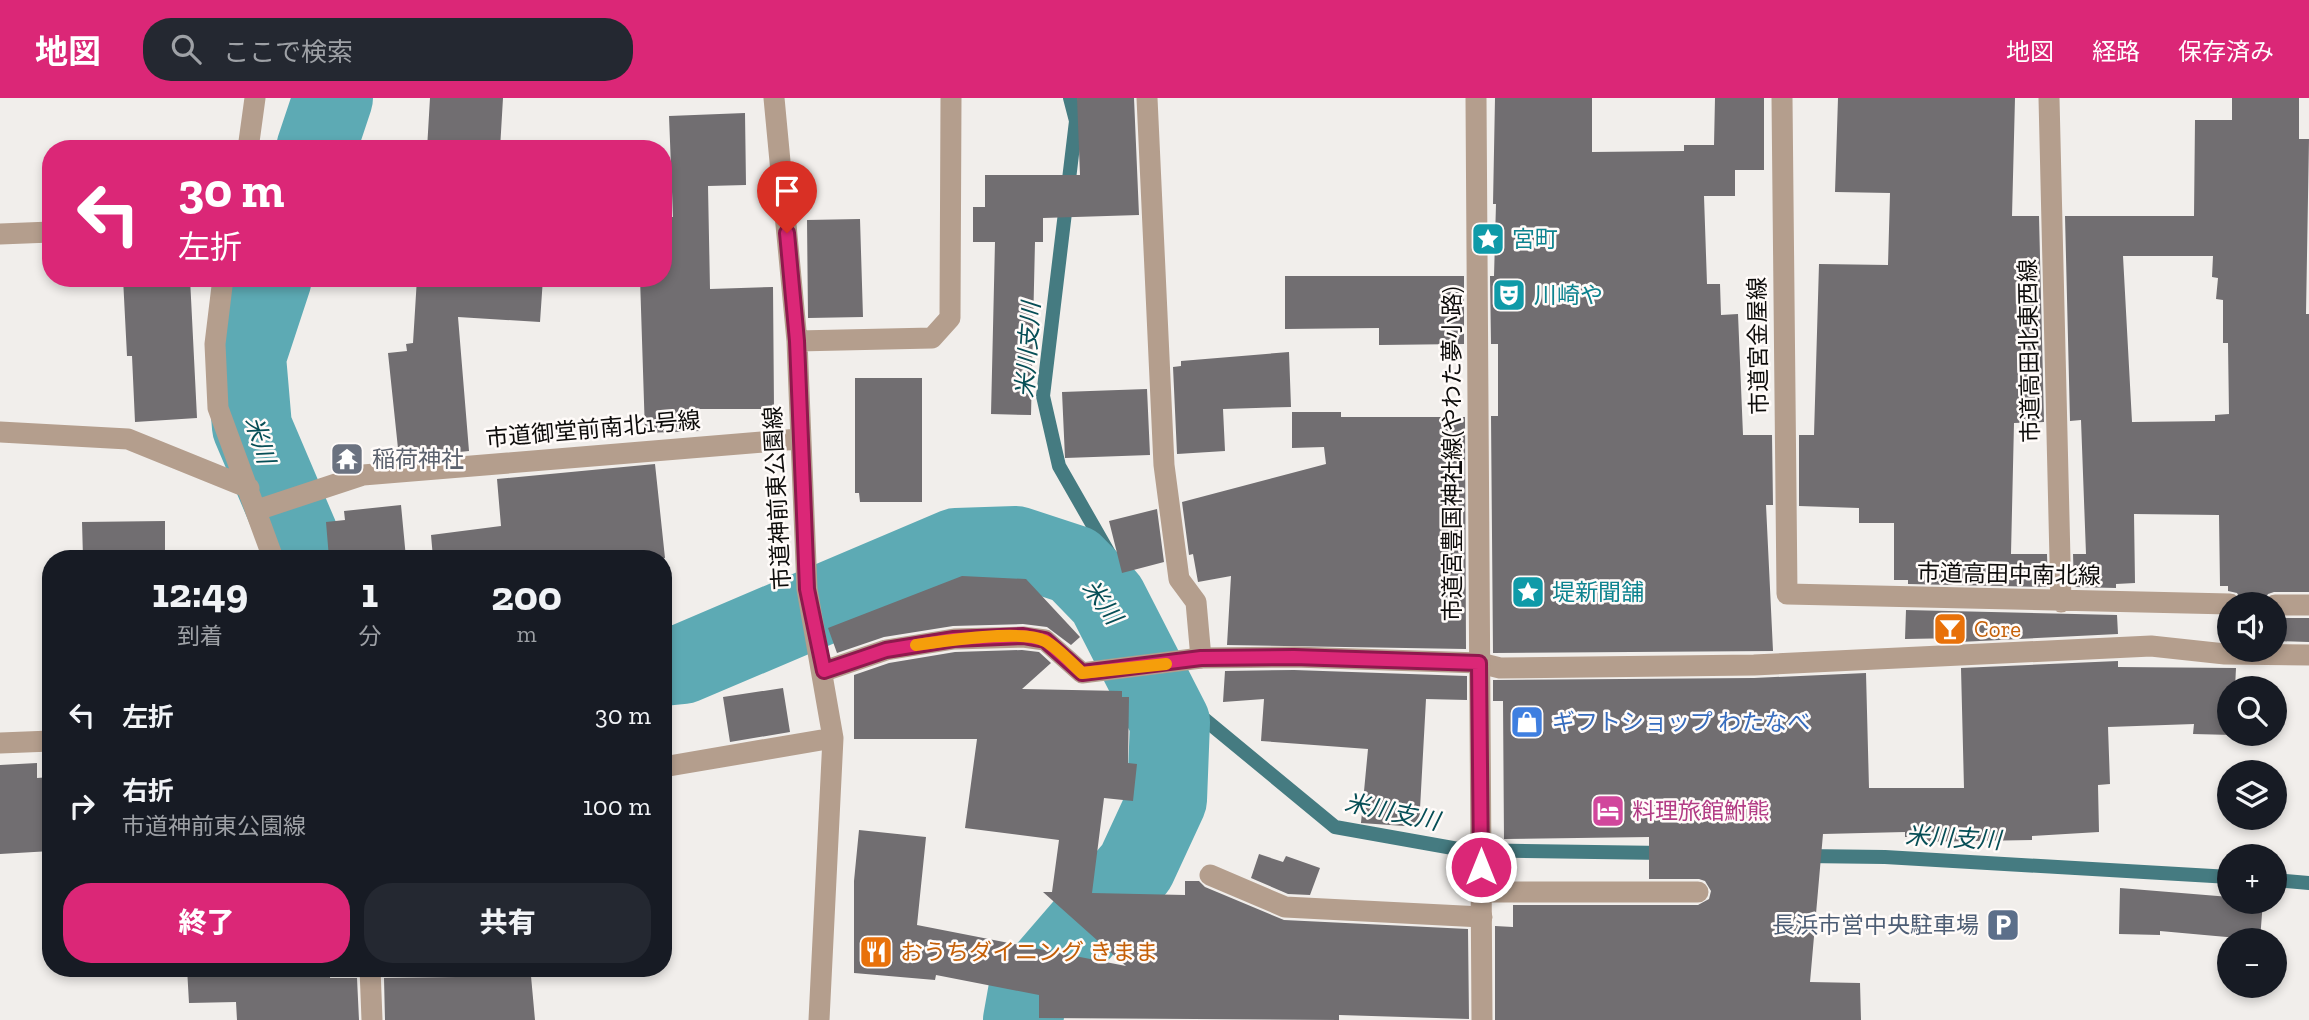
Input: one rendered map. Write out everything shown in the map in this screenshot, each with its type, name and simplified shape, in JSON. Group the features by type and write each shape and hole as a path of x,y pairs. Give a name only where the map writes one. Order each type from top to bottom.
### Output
{"street":[{"path":"249,140 256,98"},
{"name":"市道神前東公園線","path":"774,98 797,341 807,589 824,671 833,738 819,1020"},
{"path":"797,341 932,338 950,318 951,98"},
{"path":"1147,98 1164,465 1179,579 1196,601 1194,659"},
{"name":"市道宮豊国神社線(やわた夢小路)","path":"1476,98 1482,1020"},
{"name":"市道宮金屋線","path":"1782,98 1787,594"},
{"name":"市道高田北東西線","path":"2049,98 2062,602"},
{"path":"0,234 42,232"},
{"path":"222,287 215,344 218,408 249,488 263,508 272,550"},
{"path":"0,432 128,439 249,488"},
{"name":"市道御堂前南北1号線","path":"263,508 363,475 799,439"},
{"name":"市道高田中南北線","path":"1787,594 2217,604"},
{"path":"2287,605 2309,605"},
{"path":"824,671 886,650 954,639 1023,636 1045,640 1082,673 1194,659 1294,657 1479,663 1500,668 1754,665 2151,646 2225,654 2309,655"},
{"path":"672,765 833,738"},
{"path":"0,743 42,741"},
{"path":"1210,875 1285,907 1482,917"},
{"path":"1481,892 1698,892"},
{"path":"370,977 372,1020"}],"building":[{"path":"430,98 503,98 501,140 428,140"},
{"path":"1077,98 1134,98 1139,215 1043,218 1043,242 1035,242 1031,415 991,414 995,242 973,242 973,207 985,207 985,175 1080,175"},
{"path":"1495,98 1592,98 1592,152 1684,151 1684,145 1714,145 1715,98 1764,98 1764,170 1735,170 1735,196 1704,196 1707,284 1720,284 1721,315 1738,314 1743,435 1772,435 1773,505 1766,505 1773,651 1493,653 1491,416 1498,416 1498,344 1491,344 1490,276 1494,276"},
{"path":"1838,98 2015,98 2012,216 2039,216 2044,422 2014,423 2011,554 2047,554 2048,587 1908,584 1908,580 1894,580 1894,523 1859,523 1859,508 1799,506 1799,435 1814,435 1819,264 1888,265 1890,193 1835,192"},
{"path":"2232,98 2299,98 2299,139 2309,139 2306,314 2309,314 2309,592 2232,592 2228,591 2228,586 2220,586 2219,515 2134,514 2135,583 2116,584 2116,588 2074,587 2073,554 2086,554 2081,420 2070,421 2065,216 2194,216 2195,120 2232,120","holes":["2123,256 2213,256 2212,277 2218,278 2216,299 2223,300 2223,343 2228,343 2229,414 2215,415 2215,421 2132,422"]},
{"path":"745,113 746,185 708,186 710,289 773,287 774,409 699,409 700,431 645,433 640,287 672,287 672,140 669,116"},
{"path":"860,219 863,317 808,318 807,220"},
{"path":"1285,276 1464,276 1464,344 1379,345 1379,328 1285,329"},
{"path":"123,287 190,287 197,418 135,422 132,356 127,356"},
{"path":"416,287 542,287 540,322 458,317 469,451 399,458 388,353 407,351 406,344 413,343"},
{"path":"1289,352 1291,407 1223,409 1225,451 1177,454 1173,367 1181,366 1181,361"},
{"path":"855,378 922,378 922,502 860,502 859,493 855,493"},
{"path":"1147,389 1150,455 1065,458 1062,392"},
{"path":"1292,412 1341,412 1341,417 1465,417 1466,649 1227,645 1231,576 1198,582 1193,554 1189,555 1182,502 1326,464 1324,447 1292,448"},
{"path":"655,464 664,550 432,550 431,535 501,526 497,479"},
{"path":"401,505 405,550 328,550 326,522 345,520 344,511"},
{"path":"1157,509 1164,562 1122,573 1109,521"},
{"path":"165,521 165,550 83,550 82,522"},
{"path":"962,576 1026,579 1080,637 1071,645 1047,627 1023,624 953,626 884,637 837,653 828,628"},
{"path":"1906,610 2117,615 2118,634 1960,642 1960,638 1905,639"},
{"path":"2287,618 2309,618 2309,642 2287,641"},
{"path":"955,652 1039,652 1051,663 1022,689 1122,691 1122,697 1129,697 1128,763 1137,764 1133,801 1104,798 1092,893 1185,895 1185,881 1199,881 1205,887 1284,920 1468,929 1469,1019 1339,1015 1339,1020 1039,1018 1039,995 936,975 935,980 854,973 854,881 859,830 926,837 917,925 1126,966 1043,892 1052,892 1059,840 965,828 977,739 854,739 854,675 889,663"},
{"path":"2118,661 2118,667 2236,668 2236,676 2217,676 2217,735 2193,734 2194,724 2108,727 2110,784 2098,785 2099,832 2032,836 2032,840 1919,842 1919,837 1905,837 1905,832 1823,834 1810,982 1860,983 1861,1020 1495,1020 1495,926 1513,927 1513,905 1698,905 1709,899 1711,891 1705,881 1699,879 1649,879 1649,837 1504,839 1503,701 1493,701 1493,680 1754,678 1866,673 1869,788 1964,788 1961,668"},
{"path":"1294,670 1467,676 1467,700 1426,699 1419,827 1361,823 1368,749 1261,741 1264,699 1223,702 1225,671"},
{"path":"783,688 790,732 730,742 723,697"},
{"path":"37,763 37,778 42,778 42,852 0,854 0,765"},
{"path":"1259,854 1283,862 1286,856 1320,868 1310,895 1288,894 1251,878"},
{"path":"2120,888 2217,896 2217,914 2262,914 2261,928 2217,928 2217,936 2160,931 2160,935 2119,934"},
{"path":"188,977 357,978 359,1020 237,1020 236,1002 189,1003"},
{"path":"531,977 535,1020 385,1020 384,978"}],"waterway":[{"name":"米川","path":"319,140 333,98"},
{"name":"米川支川","path":"1070,98 1076,121 1043,396 1059,466 1203,718 1335,827 1464,850 1665,853"},
{"name":"米川","path":"269,287 246,357 252,427 303,550"},
{"name":"米川","path":"672,665 683,664 956,548 1016,546 1074,565 1107,599 1170,722 1167,800 1136,867 1028,992 1023,1020"},
{"name":"米川支川","path":"1804,856 1885,857 2217,876"},
{"name":"米川支川","path":"2287,881 2309,883"}],"slow traffic":[{"path":"916,645 954,639 1023,636 1045,640 1082,673 1166,664"}],"place":[{"name":"宮町","path":"1488,239"},
{"name":"川崎や","path":"1509,295"},
{"name":"稲荷神社","path":"347,459"},
{"name":"堤新聞舗","path":"1528,592"},
{"name":"Core","path":"1950,629"},
{"name":"ギフトショップ わたなべ","path":"1527,722"},
{"name":"料理旅館鮒熊","path":"1608,811"},
{"name":"長浜市営中央駐車場","path":"2003,925"},
{"name":"おうちダイニング きまま","path":"876,952"}],"route":[{"path":"787,233 797,341 807,589 824,671 886,650 954,639 1023,636 1045,640 1082,673 1201,658 1294,657 1479,663 1481,867"}]}
